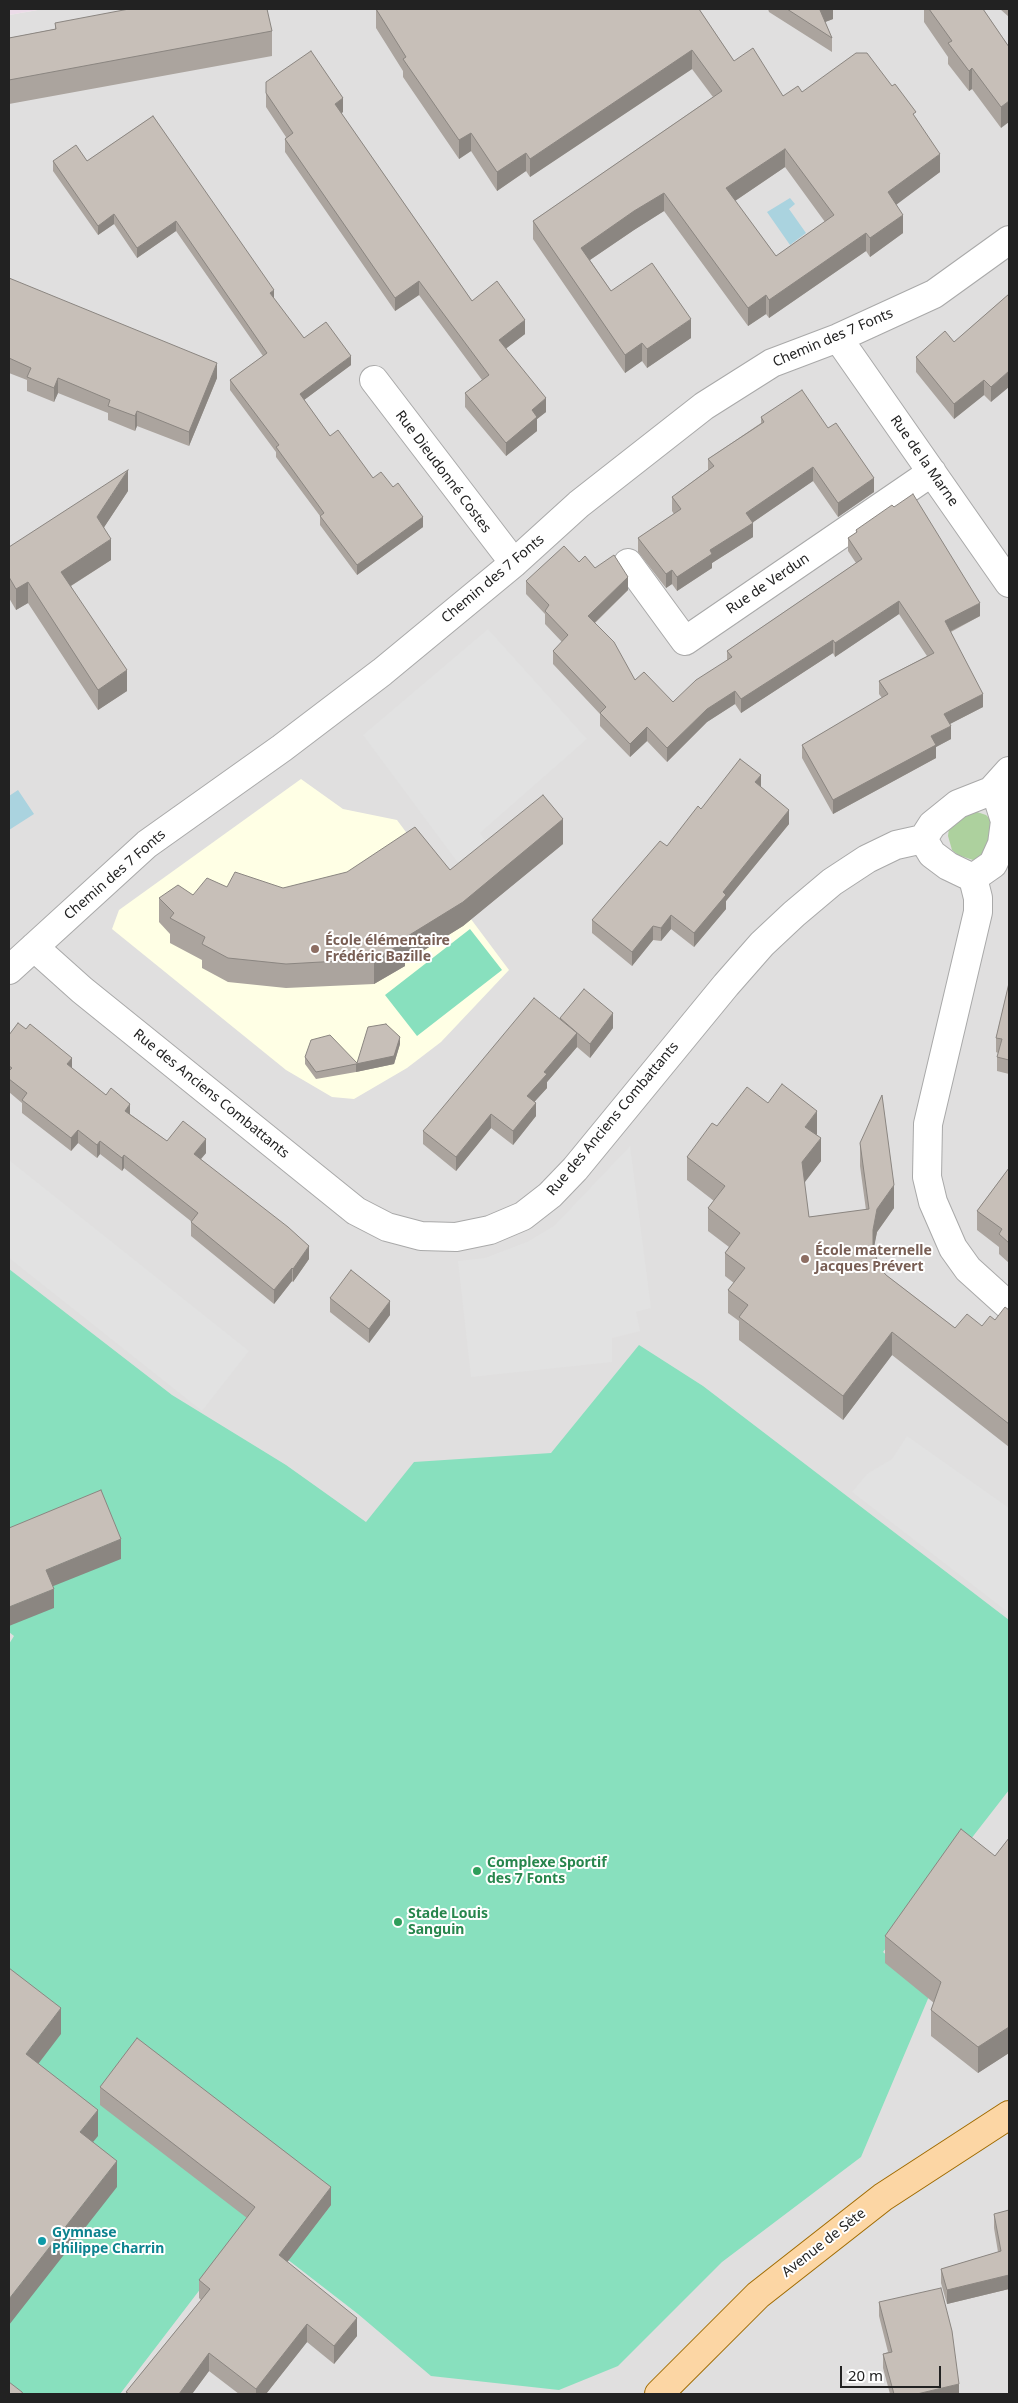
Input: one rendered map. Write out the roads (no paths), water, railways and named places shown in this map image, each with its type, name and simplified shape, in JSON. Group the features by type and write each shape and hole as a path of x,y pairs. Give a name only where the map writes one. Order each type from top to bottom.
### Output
{"main road":[{"name":"Avenue de Sète","path":"659,2394 758,2295 883,2197 1009,2116"}],"street":[{"name":"Chemin des 7 Fonts","path":"9,970 147,844 282,748 382,672 514,563 579,504 704,406 772,363 838,338 934,294 1009,240"},
{"name":"Rue de la Marne","path":"838,338 1009,583"},
{"name":"Rue Dieudonné Costes","path":"374,380 514,563"},
{"name":"Rue de Verdun","path":"628,563 685,641 932,472"},
{"path":"973,878 948,866 932,854 923,839 932,825 958,804 991,791 1009,771"},
{"path":"973,878 993,864 1002,844 1005,821 998,798 991,791"},
{"name":"Rue des Anciens Combattants","path":"34,947 82,990 356,1211 387,1227 421,1236 456,1237 490,1230 523,1216 550,1195 574,1169 762,944 832,882 867,859 896,845 923,839"},
{"path":"973,878 978,898 978,912 928,1124 927,1177 933,1202 953,1248 968,1269 1009,1306"}],"water":[{"path":"790,198 795,204 789,209 806,233 790,245 767,212"},
{"path":"18,790 34,814 9,830 9,796"}],"place":[{"name":"École élémentaire Frédéric Bazille","path":"315,949"},
{"name":"École maternelle Jacques Prévert","path":"805,1259"},
{"name":"Complexe Sportif des 7 Fonts","path":"477,1871"},
{"name":"Stade Louis Sanguin","path":"398,1922"},
{"name":"Gymnase Philippe Charrin","path":"42,2241"}]}
